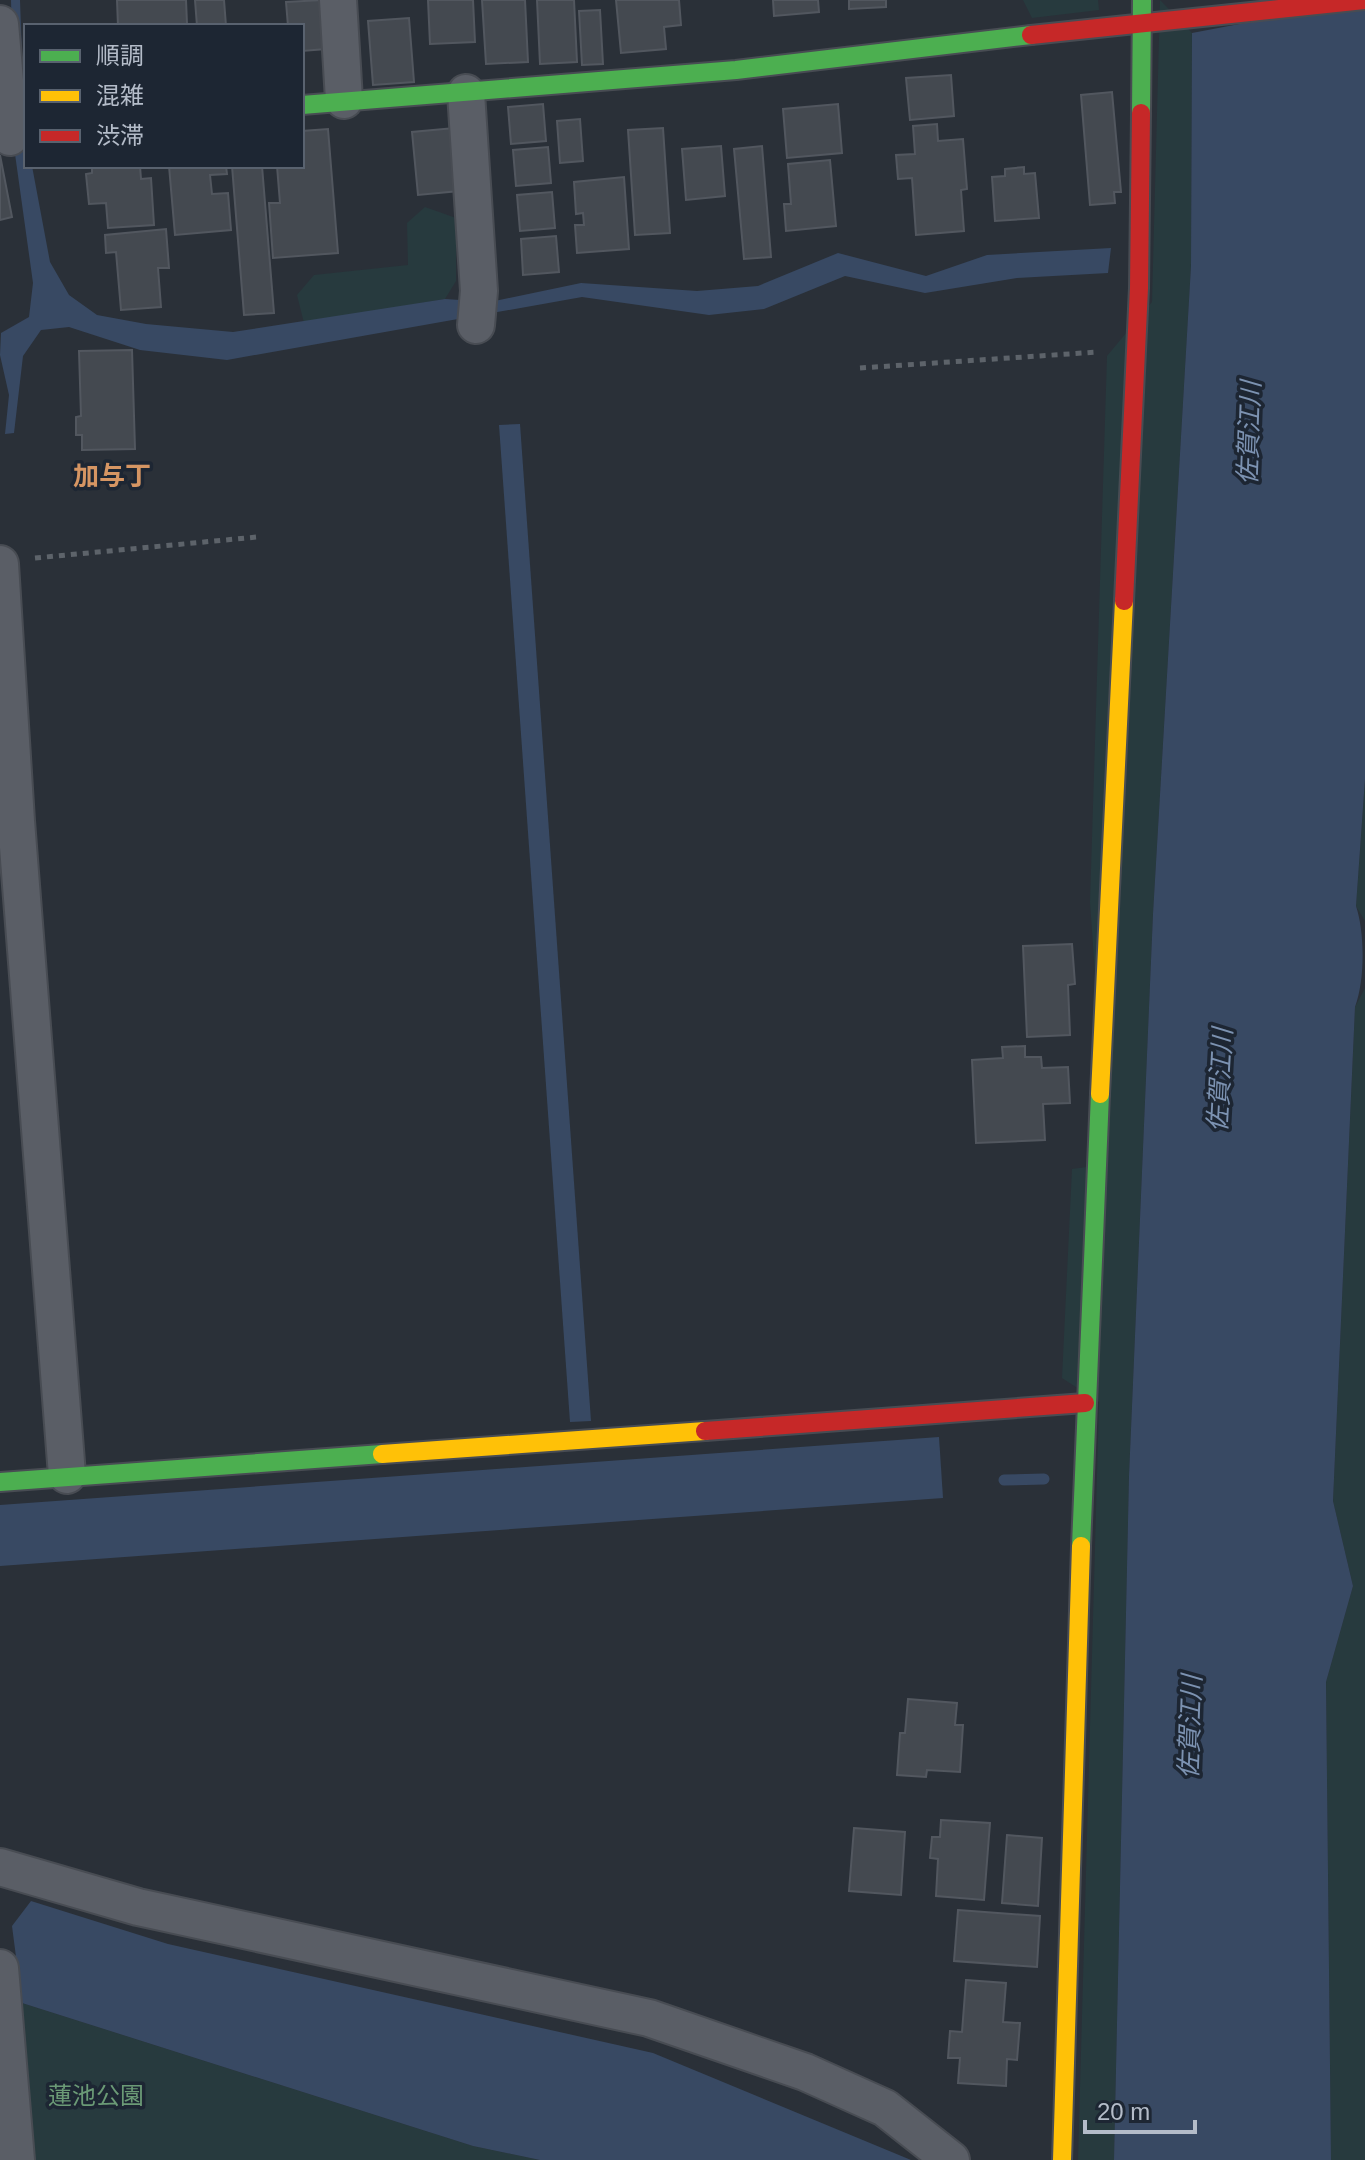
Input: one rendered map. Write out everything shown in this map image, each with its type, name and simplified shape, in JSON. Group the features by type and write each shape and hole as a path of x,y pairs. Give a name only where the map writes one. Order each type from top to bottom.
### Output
{"street":[{"path":"338,0 344,100"},
{"path":"1062,2160 1085,1403 1130,513 1150,21 1142,0"},
{"path":"304,105 736,70 1150,21 1365,0"},
{"path":"0,24 12,136"},
{"path":"466,93 478,308"},
{"path":"15,561 16,821 67,1475"},
{"path":"0,1482 1085,1403"},
{"path":"0,1867 138,1907 649,2018 805,2072 885,2108 951,2160"},
{"path":"0,1968 16,2160"}],"path":[{"path":"860,368 1098,352 1104,338"},
{"path":"15,561 257,537"}],"green space":[{"path":"1023,0 1098,0 1099,10 1032,18"},
{"path":"1160,0 1192,33 1191,266 1153,914 1129,1476 1114,2160 1078,2160 1099,1402 1062,1378 1072,1169 1108,1164 1090,902 1107,356 1152,302"},
{"path":"425,207 456,218 456,281 445,299 304,323 297,295 314,275 408,265 407,223"},
{"path":"1365,779 1365,921 1356,906"},
{"path":"1365,988 1365,2160 1331,2160 1326,1682 1353,1586 1333,1501 1355,1007"},
{"name":"蓮池公園","path":"22,2003 473,2146 540,2160 35,2160"}],"water":[{"path":"11,0 20,0 24,168 32,168 50,262 69,295 97,315 146,324 233,332 445,299 490,302 581,283 697,291 758,286 838,253 926,276 987,255 1111,248 1108,273 1017,278 925,293 845,276 764,309 709,315 582,297 227,360 140,350 69,327 41,330 23,356 14,433 5,434 9,395 0,355 1,333 29,317 33,283 15,154"},
{"name":"佐賀江川","path":"1365,0 1365,779 1356,906 1363,956 1355,1007 1333,1501 1353,1586 1326,1682 1331,2160 1114,2160 1129,1476 1153,914 1191,266 1192,33"},
{"path":"520,424 591,1421 570,1422 499,425"},
{"path":"939,1437 943,1498 0,1566 0,1505"},
{"path":"31,1901 168,1944 653,2053 911,2160 540,2160 473,2146 22,2003 12,1926"}],"building":[{"path":"117,0 186,0 187,24 118,24"},
{"path":"195,0 224,0 226,24 197,24"},
{"path":"322,0 326,49 304,51 304,24 288,24 286,2"},
{"path":"428,0 473,0 475,42 430,44"},
{"path":"482,0 525,0 528,62 486,64"},
{"path":"537,0 574,0 577,62 540,64"},
{"path":"616,0 679,0 681,25 664,27 666,49 621,53"},
{"path":"773,0 818,0 819,12 774,16"},
{"path":"849,0 886,0 886,7 849,9"},
{"path":"600,10 603,64 582,65 579,11"},
{"path":"409,18 414,82 373,85 368,21"},
{"path":"951,75 954,116 910,120 906,78"},
{"path":"1112,92 1121,192 1114,192 1115,203 1090,205 1081,95"},
{"path":"543,104 546,141 511,144 508,107"},
{"path":"838,104 842,153 787,158 783,109"},
{"path":"580,119 583,161 560,163 557,121"},
{"path":"937,124 938,141 963,139 967,189 961,190 964,231 916,235 912,178 898,179 896,155 915,154 913,126"},
{"path":"454,128 459,191 418,195 412,132"},
{"path":"663,128 670,233 635,235 628,130"},
{"path":"328,129 338,253 273,258 269,203 280,203 277,168 304,168 304,131"},
{"path":"721,146 725,196 686,200 682,149"},
{"path":"762,146 771,257 744,259 734,149"},
{"path":"548,147 551,183 516,186 513,150"},
{"path":"0,155 12,217 0,220"},
{"path":"830,160 836,226 786,231 784,204 791,204 788,164"},
{"path":"1024,167 1024,174 1035,173 1039,218 995,221 992,177 1005,176 1005,169"},
{"path":"92,168 140,168 141,179 151,178 154,225 108,228 106,203 89,204 86,174 92,173"},
{"path":"169,168 226,168 227,174 210,175 212,194 228,193 231,230 175,235"},
{"path":"232,168 262,168 274,313 244,315"},
{"path":"624,177 629,249 577,253 575,225 584,225 583,213 576,214 574,182"},
{"path":"552,192 555,228 520,231 517,195"},
{"path":"166,229 169,268 158,268 161,307 121,310 116,252 106,253 105,235"},
{"path":"556,236 559,272 523,275 521,239"},
{"path":"132,350 135,449 82,450 82,435 76,435 76,417 81,416 79,351"},
{"path":"1072,944 1075,984 1068,985 1070,1035 1027,1037 1023,946"},
{"path":"1025,1046 1025,1057 1041,1057 1042,1068 1068,1067 1070,1103 1043,1104 1045,1140 976,1143 972,1060 1003,1058 1002,1047"},
{"path":"908,1699 957,1703 955,1725 963,1725 960,1772 927,1770 926,1777 897,1775 900,1733 905,1733"},
{"path":"941,1820 990,1823 984,1900 936,1896 938,1859 930,1858 932,1837 940,1837"},
{"path":"854,1828 905,1832 901,1895 849,1891"},
{"path":"1007,1835 1042,1838 1038,1906 1002,1903"},
{"path":"958,1910 1040,1916 1037,1967 954,1961"},
{"path":"966,1980 1006,1983 1003,2022 1020,2023 1017,2060 1007,2059 1006,2086 958,2083 960,2058 948,2058 950,2031 962,2032"}],"waterway":[{"path":"1004,1480 1044,1479"}],"traffic: fast":[{"path":"1141,113 1142,0"},
{"path":"304,105 736,70 1031,35"},
{"path":"1081,1546 1100,1094"},
{"path":"0,1482 382,1454"}],"traffic: slow":[{"path":"1100,1094 1124,601"},
{"path":"382,1454 705,1431"},
{"path":"1062,2160 1081,1546"}],"traffic: jam":[{"path":"1031,35 1365,0"},
{"path":"1124,601 1139,288 1141,113"},
{"path":"705,1431 1085,1403"}],"district":[{"name":"加与丁","path":"112,476"}]}
